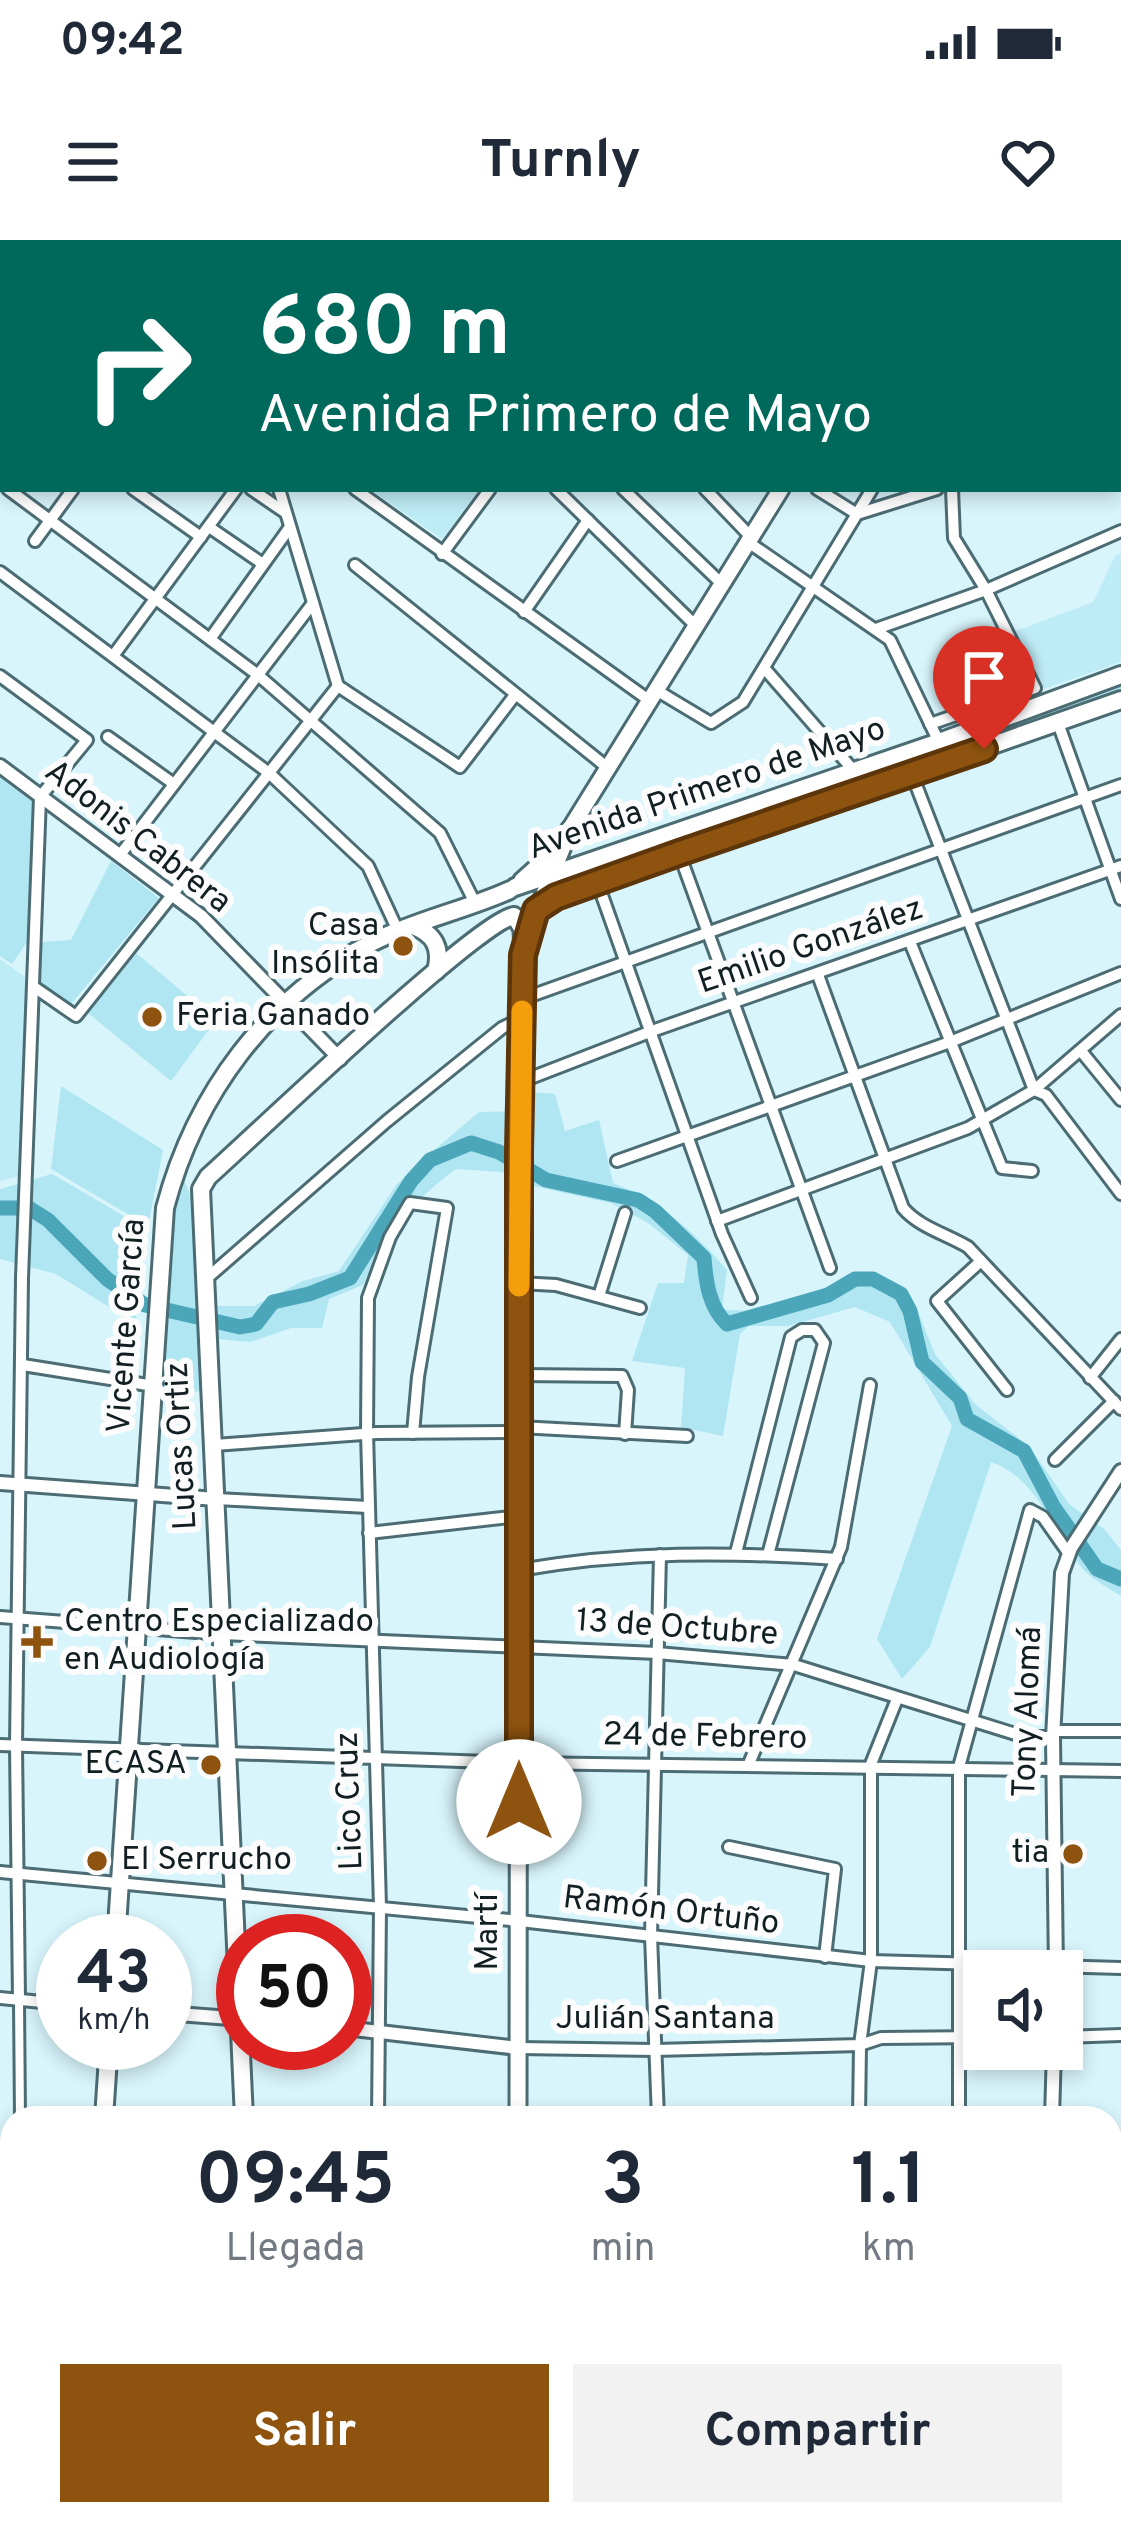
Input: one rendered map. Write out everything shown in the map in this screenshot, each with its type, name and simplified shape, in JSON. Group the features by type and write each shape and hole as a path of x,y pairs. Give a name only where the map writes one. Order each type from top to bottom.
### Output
{"main road":[{"name":"Martí","path":"523,955 570,829 779,492"},
{"name":"Avenida Primero de Mayo","path":"512,889 1121,675"},
{"name":"Avenida Primero de Mayo","path":"536,910 550,900 679,853 1121,700"},
{"path":"570,829 581,849 604,858"},
{"path":"514,916 506,903 512,889 560,847 570,829"},
{"path":"204,1182 497,921 526,918 536,910 534,891 525,886 512,889"},
{"name":"Vicente García","path":"118,1914 165,1208 180,1159 225,1071 286,1001 325,972 405,928 512,889"},
{"name":"Martí","path":"514,916 522,929 523,955 518,2106"},
{"path":"405,928 424,930 438,949 436,971"},
{"name":"Lucas Ortiz","path":"204,1182 200,1197 237,1914"},
{"path":"105,2106 107,2070"},
{"name":"Lucas Ortiz","path":"243,2070 244,2106"}],"street":[{"path":"12,492 258,675 440,833 476,905"},
{"path":"35,541 71,492"},
{"path":"138,492 263,564"},
{"path":"113,656 234,492"},
{"path":"255,492 286,513"},
{"path":"280,492 338,686 460,766 515,695"},
{"path":"359,492 524,612 653,695 711,723 743,702 870,492"},
{"path":"442,554 488,492"},
{"path":"559,492 696,626"},
{"path":"626,492 722,584"},
{"path":"708,492 749,540 890,640 939,742"},
{"path":"822,492 857,514 927,492"},
{"path":"930,724 1035,688 954,538 952,492"},
{"path":"524,612 588,520"},
{"path":"210,639 290,527"},
{"path":"876,629 986,590 1121,531"},
{"path":"356,565 608,769"},
{"path":"0,572 269,773 368,866 405,928"},
{"path":"121,855 313,603"},
{"path":"765,669 854,771"},
{"path":"0,676 88,740 40,797 24,1196 17,1618 20,2106"},
{"path":"34,987 76,1016 338,686"},
{"path":"1058,723 1084,798 1116,868 1121,899"},
{"path":"108,737 174,784"},
{"path":"904,754 1034,1090 1046,1095 1121,1194"},
{"name":"Adonis Cabrera","path":"0,766 201,916 340,1059"},
{"path":"522,999 1121,785"},
{"path":"679,853 830,1268"},
{"name":"Emilio González","path":"520,1082 652,1030 1116,868"},
{"path":"598,884 717,1220 751,1298"},
{"path":"910,942 1002,1168 1032,1172"},
{"path":"617,1161 950,1042 1121,973"},
{"path":"818,975 903,1208 915,1221 953,1238 980,1261 1117,1406 1054,1460"},
{"path":"717,1220 982,1119 1034,1090 1121,1015"},
{"path":"204,1280 387,1121 502,1028 522,1018"},
{"path":"1081,1052 1121,1100"},
{"path":"180,1159 204,1182"},
{"name":"Lico Cruz","path":"378,2106 380,1907 368,1507 368,1298 390,1237 410,1203 447,1208 413,1433"},
{"path":"599,1296 625,1213"},
{"path":"980,1261 937,1301 1006,1390"},
{"path":"519,1283 556,1285 640,1308"},
{"path":"736,1553 791,1337 802,1330 815,1330 824,1343 768,1555"},
{"path":"1090,1378 1121,1339"},
{"path":"22,1365 154,1386"},
{"path":"519,1375 622,1376 628,1390 625,1434"},
{"path":"748,1766 837,1559 870,1385"},
{"path":"214,1445 367,1433 519,1430 686,1436"},
{"name":"Tony Alomá","path":"1056,1950 1052,1769 1060,1593 1070,1551 1121,1471"},
{"path":"0,1483 368,1507"},
{"path":"959,2106 959,1767 1030,1510 1043,1517 1070,1551"},
{"path":"370,1533 519,1516"},
{"path":"519,1570 598,1556 736,1553 837,1559"},
{"path":"657,2106 651,1936 660,1555"},
{"name":"13 de Octubre","path":"0,1617 136,1629 657,1653 794,1665 1025,1737 1121,1731"},
{"path":"859,2106 860,2045 871,1961 871,1765 897,1699"},
{"name":"24 de Febrero","path":"0,1745 655,1766 1121,1771"},
{"path":"729,1847 835,1869 825,1957"},
{"name":"Ramón Ortuño","path":"0,1872 520,1921 825,1957 963,1965"},
{"name":"Ramón Ortuño","path":"1083,1969 1121,1968"},
{"path":"0,1998 36,2002"},
{"name":"Julián Santana","path":"372,2030 518,2048 655,2050 963,2038"},
{"path":"1083,2036 1121,2035"},
{"path":"1052,2106 1053,2070"}],"shaded area":[{"path":"374,492 478,492 442,539"},
{"path":"1121,553 1121,662 1044,689 1016,631 1093,602 1115,556"},
{"path":"1121,683 1121,692 923,762 923,754"},
{"path":"892,764 893,772 547,894 550,884"},
{"path":"0,775 34,801 29,939 12,964 0,956"},
{"path":"111,861 159,898 71,1004 39,983 41,942 71,940"},
{"name":"Feria Ganado","path":"136,953 216,1020 171,1081 88,1013"},
{"path":"0,959 29,980 20,1176 0,1181"},
{"path":"61,1086 163,1150 148,1226 51,1169"},
{"path":"530,1092 555,1094 565,1131 599,1120 613,1183 676,1219 727,1270 722,1309 777,1305 866,1272 893,1281 916,1307 935,1354 976,1405 1029,1446 1069,1504 1104,1529 1121,1550 1121,1596 1082,1568 1021,1480 991,1462 930,1647 902,1679 877,1639 952,1426 890,1322 855,1307 788,1326 749,1326 740,1334 723,1436 681,1427 685,1368 632,1361 658,1283 684,1283 688,1255 648,1223 611,1203 528,1185 501,1172 456,1169 401,1220 363,1285 329,1299 322,1328 291,1328 250,1342 218,1339 214,1306 254,1306 303,1281 339,1271 397,1184 479,1112 522,1111"},
{"path":"52,1174 148,1230 135,1323 56,1274 0,1259 0,1189"},
{"path":"183,1177 194,1205 204,1391 161,1394 167,1257"}],"waterway":[{"path":"0,1208 29,1208 48,1220 107,1279 145,1305 240,1327 256,1324 273,1302 350,1278 411,1181 430,1160 471,1143 499,1152 546,1180 638,1200 655,1211 704,1258 712,1302 727,1324 828,1295 855,1279 873,1279 901,1294 922,1362 960,1398 967,1419 1024,1451 1053,1506 1097,1569 1121,1579"}],"slow traffic":[{"path":"519,1286 522,1011"}],"place":[{"name":"Casa Insólita","path":"403,946"},
{"name":"Feria Ganado","path":"152,1017"},
{"name":"Centro Especializado en Audiología","path":"37,1642"},
{"name":"ECASA","path":"211,1765"},
{"name":"tia","path":"1073,1854"},
{"name":"El Serrucho","path":"97,1861"}],"route":[{"path":"519,1802 519,1151 523,955 536,910 556,897 984,749"}]}
